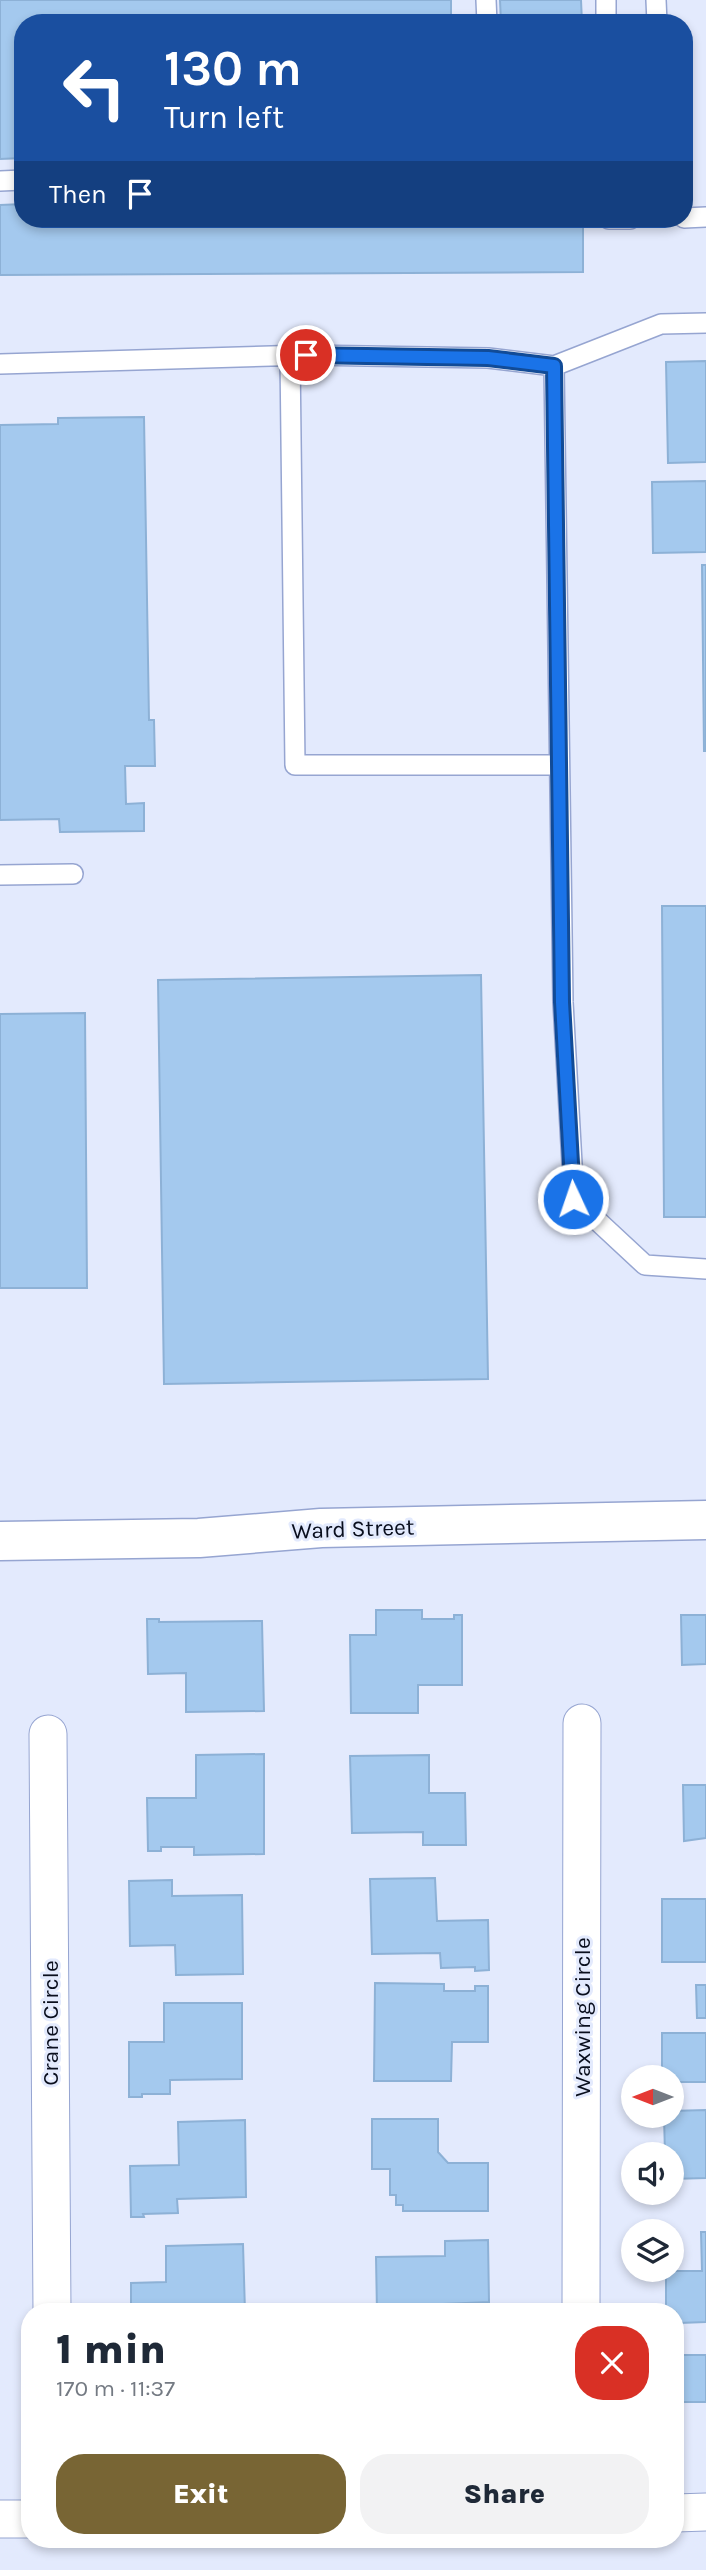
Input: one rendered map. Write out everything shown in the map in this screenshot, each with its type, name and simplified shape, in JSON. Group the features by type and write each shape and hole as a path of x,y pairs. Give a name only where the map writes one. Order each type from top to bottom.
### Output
{"street":[{"name":"Ward Street","path":"0,1541 199,1538 321,1528 706,1520"},
{"name":"Waxwing Circle","path":"581,2303 582,1723"},
{"name":"Crane Circle","path":"48,1734 52,2303"},
{"path":"684,2513 706,2512"},
{"path":"0,2519 21,2519"}],"lane":[{"path":"0,364 290,356 488,358 554,366 661,324 706,323"},
{"path":"290,356 295,765 559,765"},
{"path":"554,366 562,1002 573,1199 645,1265 706,1269"},
{"path":"0,875 73,874"}],"building":[{"path":"0,0 451,0 451,14 14,14 14,158 0,159"},
{"path":"500,0 581,0 582,14 501,14"},
{"path":"14,204 14,228 583,228 583,272 0,275 0,205"},
{"path":"706,361 706,462 668,463 666,362"},
{"path":"144,417 149,720 154,720 155,766 125,766 126,804 144,803 144,831 60,832 59,819 0,820 0,425 58,424 58,418"},
{"path":"706,481 706,552 653,553 652,482"},
{"path":"702,565 706,565 706,751 704,751"},
{"path":"662,906 706,906 706,1217 664,1217"},
{"path":"481,975 488,1379 164,1384 158,980"},
{"path":"85,1013 87,1288 0,1288 0,1014"},
{"path":"376,1610 422,1610 422,1619 454,1619 454,1615 462,1615 462,1685 418,1685 418,1713 351,1713 350,1635 376,1635"},
{"path":"681,1615 706,1615 706,1664 682,1665"},
{"path":"147,1619 159,1619 159,1622 262,1621 264,1711 186,1712 186,1673 148,1674"},
{"path":"264,1754 264,1854 194,1855 194,1847 161,1847 161,1851 148,1851 147,1798 196,1798 196,1755"},
{"path":"429,1755 429,1793 465,1793 466,1845 423,1845 423,1832 352,1833 350,1756"},
{"path":"683,1785 706,1785 706,1838 684,1841"},
{"path":"435,1878 437,1921 488,1920 489,1970 475,1971 475,1967 441,1968 440,1953 372,1954 370,1879"},
{"path":"172,1880 172,1896 242,1895 243,1974 176,1975 175,1945 130,1946 129,1881"},
{"path":"662,1899 706,1899 706,1962 662,1962"},
{"path":"375,1983 444,1984 444,1991 475,1991 475,1986 488,1986 488,2042 452,2042 451,2081 374,2081"},
{"path":"696,1985 706,1985 706,2018 697,2018"},
{"path":"164,2003 242,2003 242,2079 170,2080 170,2094 129,2097 129,2042 164,2042"},
{"path":"662,2033 706,2033 706,2082 684,2082 684,2065 662,2065"},
{"path":"706,2110 706,2178 684,2179 684,2142 665,2142 664,2128 684,2128 684,2111"},
{"path":"372,2119 438,2119 438,2152 448,2163 488,2163 488,2211 403,2211 403,2205 396,2205 396,2195 390,2195 390,2169 372,2169"},
{"path":"245,2120 246,2197 177,2199 178,2213 131,2217 130,2166 179,2165 178,2122"},
{"path":"701,2232 706,2232 706,2322 684,2323 684,2303 666,2303 666,2282 684,2282 684,2271 702,2271"},
{"path":"488,2240 489,2302 377,2303 376,2257 445,2256 445,2241"},
{"path":"243,2244 245,2303 131,2303 131,2283 166,2282 166,2246"},
{"path":"684,2355 706,2355 706,2402 684,2402"}],"route":[{"path":"306,355 488,358 554,366 562,1002 573,1199"}]}
